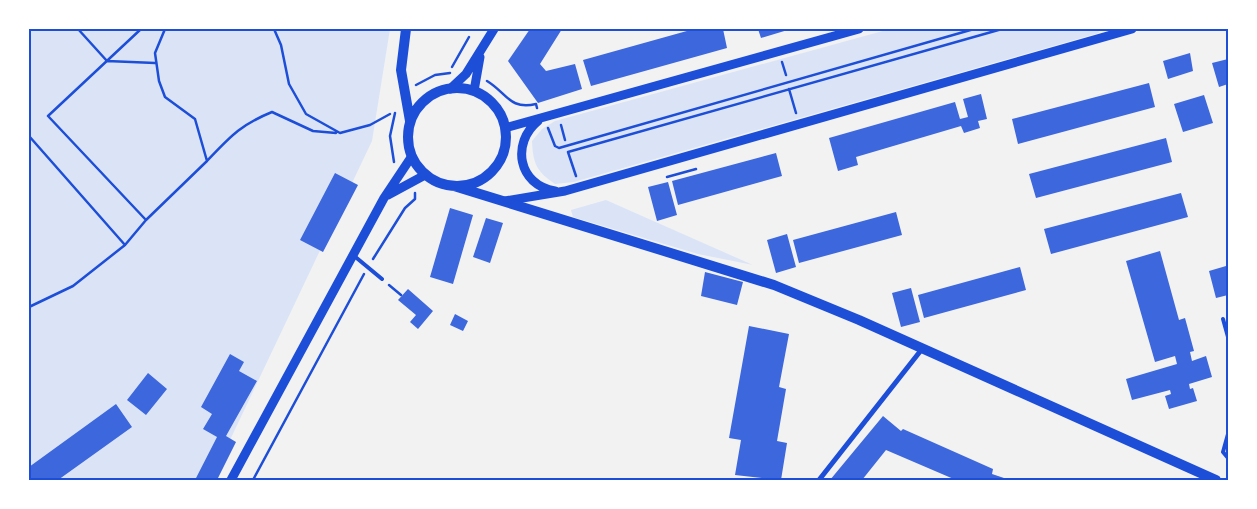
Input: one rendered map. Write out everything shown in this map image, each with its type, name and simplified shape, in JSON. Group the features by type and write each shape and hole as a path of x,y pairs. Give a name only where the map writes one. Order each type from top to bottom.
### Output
{"main road":[{"path":"406,29 401,70 403,89 407,96 411,122"},
{"path":"454,186 476,183 494,170 505,150 506,128 489,99 474,91 450,88 426,99 413,114 408,139 412,156 425,175 439,183 774,285 859,320 1216,480"},
{"path":"407,96 416,100 426,99"}],"street":[{"path":"450,88 466,74 494,29"},
{"path":"506,128 859,29"},
{"path":"502,201 521,200 559,192 1120,30 1132,29"},
{"path":"474,91 483,47"},
{"path":"542,117 531,127 523,141 522,164 536,184 559,192"},
{"path":"231,480 384,198 412,156"},
{"path":"384,198 425,175"},
{"path":"819,480 922,349"}],"lane":[{"path":"353,255 382,279"},
{"path":"1224,319 1228,336"},
{"path":"1228,434 1223,452 1228,458"}],"path":[{"path":"78,29 107,61 155,64"},
{"path":"141,29 48,116 146,220"},
{"path":"165,29 155,52 155,64 165,96 195,119 207,161"},
{"path":"274,29 281,45 289,84 306,114 340,133"},
{"path":"548,129 556,147 559,148 974,29"},
{"path":"576,176 568,152 1002,29"},
{"path":"452,67 469,37"},
{"path":"782,62 786,76"},
{"path":"418,83 435,75 452,73"},
{"path":"487,81 517,105 524,107 536,104"},
{"path":"789,89 796,113"},
{"path":"397,110 392,124 390,142 397,167"},
{"path":"29,307 73,286 125,245 146,220 232,134 248,122 272,112 313,131 340,133 370,125 390,114"},
{"path":"560,123 565,140"},
{"path":"29,136 125,245"},
{"path":"667,177 696,169"},
{"path":"253,480 349,297 405,208 415,199 415,193"},
{"path":"382,279 401,295"}],"shaded area":[{"path":"29,29 390,29 372,141 211,480 29,480"},
{"path":"890,29 1098,29 1099,33 574,182 555,184 544,175 535,161 532,141 542,129 555,121"},
{"path":"606,200 753,265 698,254 573,217 571,210"}],"building":[{"path":"530,29 562,29 540,64 546,71 575,64 582,89 538,103 508,61"},
{"path":"694,29 723,29 727,48 591,86 583,60"},
{"path":"758,29 791,29 761,38"},
{"path":"1190,53 1193,71 1168,79 1163,61"},
{"path":"1228,59 1228,84 1219,87 1212,63"},
{"path":"1149,83 1155,107 1018,144 1012,119"},
{"path":"981,94 987,119 978,121 980,128 964,133 961,126 856,157 858,165 838,171 829,138 955,102 960,119 968,117 963,99"},
{"path":"1204,95 1213,123 1183,132 1174,104"},
{"path":"1166,138 1172,162 1036,198 1029,174"},
{"path":"776,153 782,176 678,205 672,181"},
{"path":"335,173 358,185 323,252 300,240"},
{"path":"668,182 677,215 657,221 648,187"},
{"path":"1181,193 1188,217 1051,254 1044,229"},
{"path":"450,208 473,215 453,284 430,277"},
{"path":"896,212 902,235 799,263 793,240"},
{"path":"486,218 503,223 490,263 473,257"},
{"path":"787,234 796,267 776,273 767,240"},
{"path":"1160,251 1179,320 1185,318 1194,351 1190,352 1192,361 1206,356 1212,377 1189,384 1190,389 1193,388 1197,401 1169,409 1165,396 1171,394 1170,390 1132,400 1126,379 1177,364 1175,356 1155,362 1126,261"},
{"path":"1226,266 1228,295 1216,298 1209,271"},
{"path":"1020,267 1026,290 924,318 918,295"},
{"path":"705,272 743,282 737,305 701,296"},
{"path":"911,288 920,322 901,327 892,293"},
{"path":"408,289 433,311 418,329 410,322 416,315 398,300"},
{"path":"455,314 468,321 463,331 450,325"},
{"path":"749,326 789,334 779,387 786,389 777,441 787,443 781,480 735,475 741,440 729,438"},
{"path":"230,354 244,362 239,371 257,381 226,436 236,442 217,480 195,480 217,437 203,429 212,414 201,407"},
{"path":"148,373 167,389 146,415 127,400"},
{"path":"116,404 132,427 58,480 29,480 29,467"},
{"path":"883,416 901,431 903,429 993,469 992,474 1010,480 956,480 886,450 862,480 830,480"}]}
